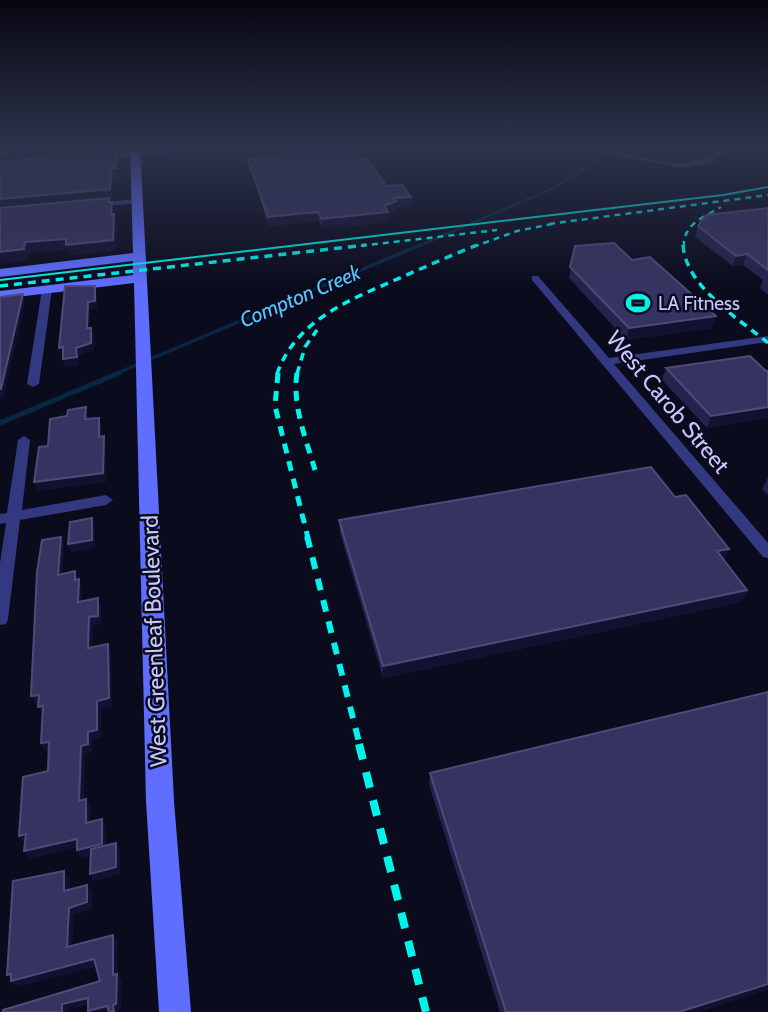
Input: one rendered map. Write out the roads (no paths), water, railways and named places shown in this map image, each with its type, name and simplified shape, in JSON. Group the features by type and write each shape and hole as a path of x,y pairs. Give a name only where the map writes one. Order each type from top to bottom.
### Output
{"street":[{"name":"West Greenleaf Boulevard","path":"137,193 160,787 175,1012"},
{"path":"80,206 137,201"},
{"path":"0,273 139,268"},
{"path":"0,295 47,289 139,268"},
{"name":"West Carob Street","path":"536,278 768,553"},
{"path":"33,384 47,289"},
{"path":"607,362 768,340"},
{"path":"0,619 7,518 24,440"},
{"path":"7,518 106,500"}],"waterway":[{"name":"Compton Creek","path":"416,247 542,193"},
{"name":"Compton Creek","path":"115,374 420,245"},
{"name":"Compton Creek","path":"0,423 119,373"}],"tram line":[{"path":"0,280 733,193"}],"railway":[{"path":"549,224 768,195"},
{"path":"684,247 684,239 691,227 721,207"},
{"path":"473,247 517,231 557,223"},
{"path":"350,247 497,230"},
{"path":"0,286 366,245"},
{"path":"277,374 298,339 328,313 364,294 477,245"},
{"path":"683,245 686,260 703,288 768,343"},
{"path":"297,374 305,347 317,330"},
{"path":"278,373 275,406 308,538"},
{"path":"297,373 298,410 315,470"},
{"path":"307,536 360,746"},
{"path":"359,744 426,1012"}],"place":[{"name":"LA Fitness","path":"638,303"}]}
